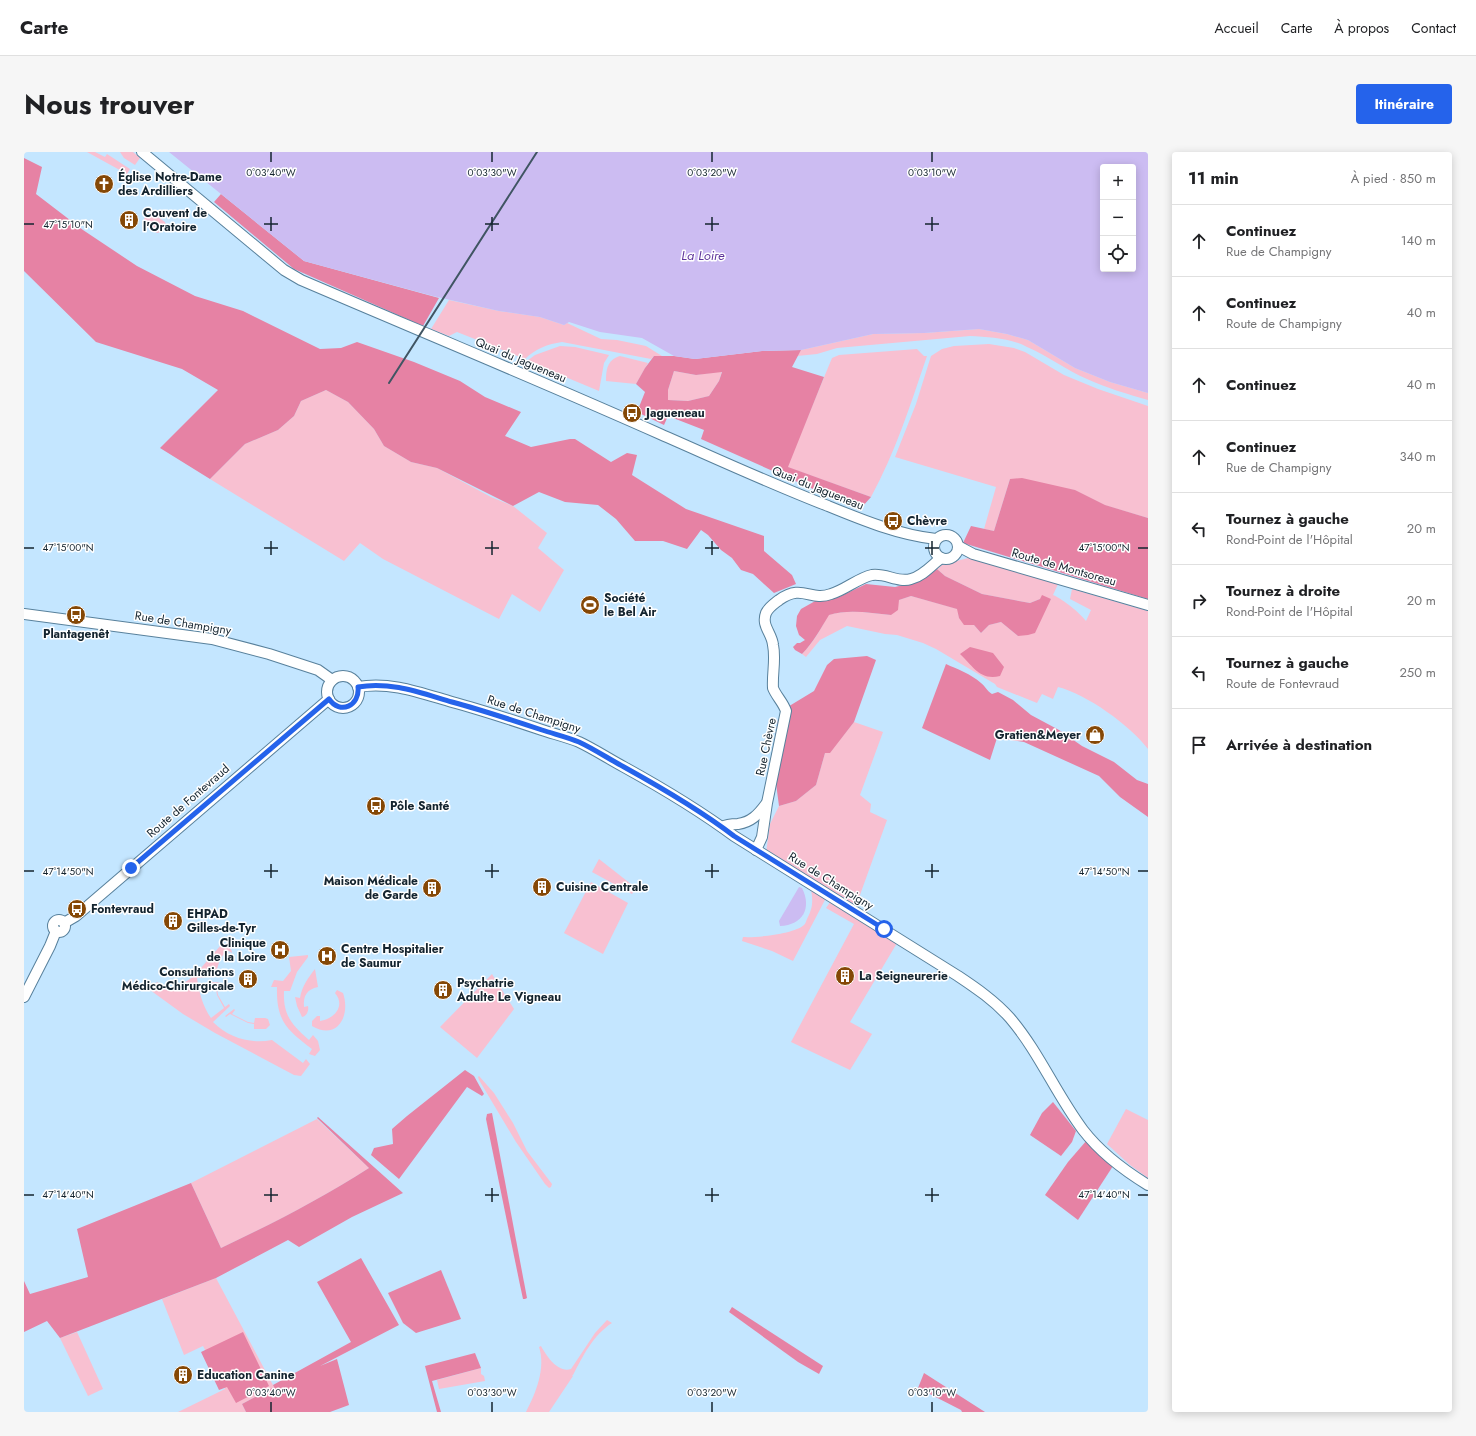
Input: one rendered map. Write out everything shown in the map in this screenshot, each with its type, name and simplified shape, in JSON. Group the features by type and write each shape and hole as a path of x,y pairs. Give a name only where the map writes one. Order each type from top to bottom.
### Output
{"street":[{"name":"Quai du Jagueneau","path":"142,152 284,270 301,280 516,371 787,490 866,522 921,538"},
{"path":"948,535 955,538 957,550 949,559 937,554 921,538 936,539 940,536 948,535"},
{"path":"936,539 934,543 937,554"},
{"name":"Route de Montsoreau","path":"957,550 1148,605"},
{"name":"Rue Chèvre","path":"756,850 762,837 767,803 786,711 773,688 774,645 766,628 766,614 771,606 787,594 794,592 816,596 829,595 873,575 900,580 910,580 926,571 937,554"},
{"name":"Rue de Champigny","path":"24,614 212,639 269,654 318,670 332,680"},
{"path":"344,676 350,678 358,687 357,698 349,706 340,707 335,705 329,699 327,689 332,680 338,677 344,676"},
{"name":"Rue de Champigny","path":"358,687 386,685 408,689 471,707 580,742 712,819 756,850 978,989 993,1001 1010,1018 1037,1056 1084,1131 1117,1164 1148,1185"},
{"name":"Route de Fontevraud","path":"24,997 50,946 56,931 52,926 55,921 60,920 64,923 76,916 329,699"},
{"path":"722,827 726,824 750,820 760,813 767,803"}],"shaded area":[{"path":"87,152 95,152 105,157 107,154 130,169 127,174"},
{"path":"120,152 133,152 140,158 135,165 124,158"},
{"path":"24,158 42,167 36,194 83,230 137,266 195,296 243,311 320,349 341,348 357,342 414,362 460,381 485,397 521,412 505,436 531,447 575,439 611,462 627,453 637,455 632,475 686,509 764,536 764,551 792,575 796,584 774,593 753,574 741,570 732,558 721,550 708,535 701,530 687,549 663,541 635,541 616,519 598,505 565,502 539,492 513,506 437,468 411,462 384,446 374,429 348,402 326,390 301,401 294,416 278,430 245,444 210,479 160,448 218,390 182,369 96,342 24,271"},
{"path":"221,194 304,261 439,298 423,326 294,269 214,202"},
{"path":"148,213 152,213 165,222 166,225 161,232 157,233 145,224 144,219"},
{"path":"449,300 499,311 540,317 564,325 567,323 601,339 617,340 646,346 662,356 654,356 651,359 562,342 552,344 533,352 525,359 457,332 449,336 431,329"},
{"path":"979,329 1007,334 1028,340 1075,368 1110,382 1148,393 1148,400 1117,391 1087,379 1020,344 992,338 970,336 837,348 817,354 797,356 801,350 873,334 924,333"},
{"path":"989,344 1014,348 1025,352 1064,375 1098,389 1148,406 1148,518 1104,505 1074,490 1010,479 994,531 984,529 996,487 895,457 916,404 931,356 942,349 954,346"},
{"path":"560,346 575,347 609,355 604,363 599,391 527,361 535,355"},
{"path":"917,349 924,356 927,356 895,446 871,497 787,467 832,358 839,355"},
{"path":"801,350 792,367 824,377 788,467 871,497 862,507 831,497 701,439 704,430 668,416 664,425 637,412 645,392 636,384 654,356 674,356 695,359 762,351","holes":["674,371 696,375 722,372 719,381 709,396 688,401 668,400 668,390"]},
{"path":"620,356 648,363 636,384 606,381 608,366 612,360"},
{"path":"674,371 696,375 722,371 719,381 709,396 688,401 668,400 668,390"},
{"path":"326,390 348,402 374,429 384,446 411,462 437,468 491,497 513,506 547,533 538,548 564,570 540,612 512,594 499,619 383,559 360,543 344,561 210,479 245,444 278,430 294,416 301,401"},
{"path":"1022,478 1075,490 1105,505 1148,518 1148,599 963,543 971,526 994,531 1010,479"},
{"path":"968,558 1059,582 1053,595 1071,606 1086,621 1091,610 1070,599 1072,589 1148,611 1148,749 1119,721 1094,703 1081,696 1058,687 1053,699 1042,694 1037,703 997,687 995,684 936,649 923,643 897,635 847,626 820,640 806,657 802,654 816,636 828,615 851,612 891,615 899,600 911,596 958,609 959,618 974,625 981,633 989,625 1001,622 1018,636 1046,607 1051,599 1040,599 1030,603 982,594 945,576 937,569 942,565"},
{"path":"937,569 945,576 982,594 1030,603 1040,599 1042,595 1051,599 1035,633 1028,635 1018,636 1001,622 989,625 981,633 974,625 964,625 959,618 957,609 911,596 899,600 898,610 891,615 844,612 829,615 802,654 793,647 797,643 805,640 799,635 796,626 797,616 801,609 817,600 839,597 866,584 895,587 920,581"},
{"path":"970,647 993,653 1004,667 1000,676 987,676 973,668 960,654"},
{"path":"867,656 876,660 854,722 830,753 825,753 816,785 796,801 779,806 772,753 778,720 786,708 814,691 827,665 834,659"},
{"path":"946,664 973,677 992,694 998,692 1013,700 1031,715 1059,730 1082,746 1114,762 1137,780 1148,784 1148,817 1120,797 1099,776 1024,742 997,738 990,760 922,728"},
{"path":"854,722 883,732 860,795 871,804 870,812 887,820 856,906 766,853 770,824 779,806 796,801 816,785 825,753 830,752"},
{"path":"599,859 636,888 632,894 592,872"},
{"path":"591,882 628,903 603,954 564,933"},
{"path":"811,889 826,898 793,961 772,951 742,941 743,937 757,937 784,933 804,925 811,908"},
{"path":"831,901 897,943 850,1022 872,1034 850,1070 791,1042 854,924 826,908"},
{"path":"221,945 225,945 231,949 232,953 227,950 220,959 215,976 197,978 202,999 211,1018 224,1008 217,995 215,984 209,982 221,982 216,983 218,995 225,1007 229,1004 230,1006 213,1022 219,1028 233,1036 256,1041 272,1040 303,1063 306,1059 310,1064 301,1076 294,1075 215,1033 183,1014 150,990 157,982 165,987 174,989 193,977"},
{"path":"308,955 297,972 290,991 284,991 284,999 289,1018 297,1029 309,1040 313,1035 318,1041 320,1050 315,1056 309,1054 312,1049 296,1036 285,1024 281,1017 277,999 277,987 271,987 274,980 283,981 291,971 289,957"},
{"path":"315,969 318,987 311,989 306,994 304,1007 308,1006 308,1011 302,1017 295,997 300,998 304,986"},
{"path":"492,974 514,1009 477,1058 440,1027"},
{"path":"337,990 343,993 345,1002 345,1010 340,1024 329,1030 321,1030 312,1026 312,1021 317,1016 320,1016 320,1021 325,1020 334,1015 337,1011 339,1003 335,993"},
{"path":"234,1009 235,1010 232,1014 248,1022 254,1023 255,1018 265,1018 268,1019 270,1025 266,1029 254,1029 254,1024 248,1023 230,1014 226,1017 225,1016"},
{"path":"465,1070 474,1076 484,1094 482,1096 467,1087 399,1179 371,1155 374,1148 393,1144 392,1129"},
{"path":"479,1076 494,1093 513,1123 527,1151 552,1184 551,1187 549,1188 545,1184 516,1142 479,1080"},
{"path":"1053,1102 1076,1131 1072,1142 1061,1156 1030,1135 1042,1113"},
{"path":"1126,1109 1148,1120 1148,1178 1130,1165 1107,1144"},
{"path":"492,1113 527,1298 525,1299 523,1299 486,1119 487,1114"},
{"path":"318,1117 403,1193 352,1217 299,1247 288,1240 216,1278 60,1338 47,1321 24,1332 24,1281 30,1294 88,1277 77,1229 191,1183 221,1248 259,1230 333,1190 369,1168 317,1118"},
{"path":"317,1119 369,1168 333,1190 259,1230 221,1248 191,1183"},
{"path":"1087,1140 1113,1166 1078,1220 1045,1195 1068,1162"},
{"path":"361,1258 399,1325 320,1366 337,1359 349,1405 330,1412 246,1412 242,1404 351,1342 317,1282"},
{"path":"441,1270 461,1319 416,1333 403,1323 388,1293"},
{"path":"216,1278 274,1387 242,1404 246,1412 178,1412 225,1389 203,1346 184,1355 162,1299"},
{"path":"732,1307 823,1366 819,1374 798,1362 729,1312"},
{"path":"607,1320 612,1323 599,1334 589,1346 572,1375 573,1376 549,1412 526,1412 536,1389 541,1372 541,1355 539,1347 541,1346 546,1355 557,1366 566,1370 571,1369 595,1333"},
{"path":"77,1332 103,1389 88,1396 60,1338"},
{"path":"243,1332 269,1386 236,1403 227,1387 219,1390 201,1352"},
{"path":"475,1353 481,1368 432,1381 441,1412 437,1412 425,1366"},
{"path":"481,1368 481,1374 484,1376 485,1381 439,1389 437,1380"},
{"path":"924,1373 985,1412 962,1412 961,1410 918,1388"}],"water":[{"name":"La Loire","path":"169,152 1148,152 1148,393 1110,382 1075,368 1028,340 1007,334 979,329 924,333 873,334 801,350 762,351 695,359 674,356 642,338 600,332 569,322 564,325 540,317 499,311 433,296 304,261"},
{"path":"799,887 802,888 805,895 806,902 803,914 800,919 795,922 780,926 779,921"}],"railway":[{"path":"389,383 537,152"}],"place":[{"name":"Église Notre-Dame des Ardilliers","path":"104,184"},
{"name":"Couvent de l'Oratoire","path":"129,220"},
{"name":"Jagueneau","path":"632,413"},
{"name":"Chèvre","path":"893,521"},
{"name":"Société le Bel Air","path":"590,605"},
{"name":"Plantagenêt","path":"76,615"},
{"name":"Gratien&Meyer","path":"1095,735"},
{"name":"Pôle Santé","path":"376,806"},
{"name":"Cuisine Centrale","path":"542,887"},
{"name":"Maison Médicale de Garde","path":"432,888"},
{"name":"Fontevraud","path":"77,909"},
{"name":"EHPAD Gilles-de-Tyr","path":"173,921"},
{"name":"Clinique de la Loire","path":"280,950"},
{"name":"Centre Hospitalier de Saumur","path":"327,956"},
{"name":"La Seigneurerie","path":"845,976"},
{"name":"Consultations Médico-Chirurgicale","path":"248,979"},
{"name":"Psychatrie Adulte Le Vigneau","path":"443,990"},
{"name":"Education Canine","path":"183,1375"}],"route":[{"path":"131,868 329,699 331,703 340,707 349,706 357,698 358,687 386,685 408,689 471,707 580,742 712,819 734,836 884,929"}]}
